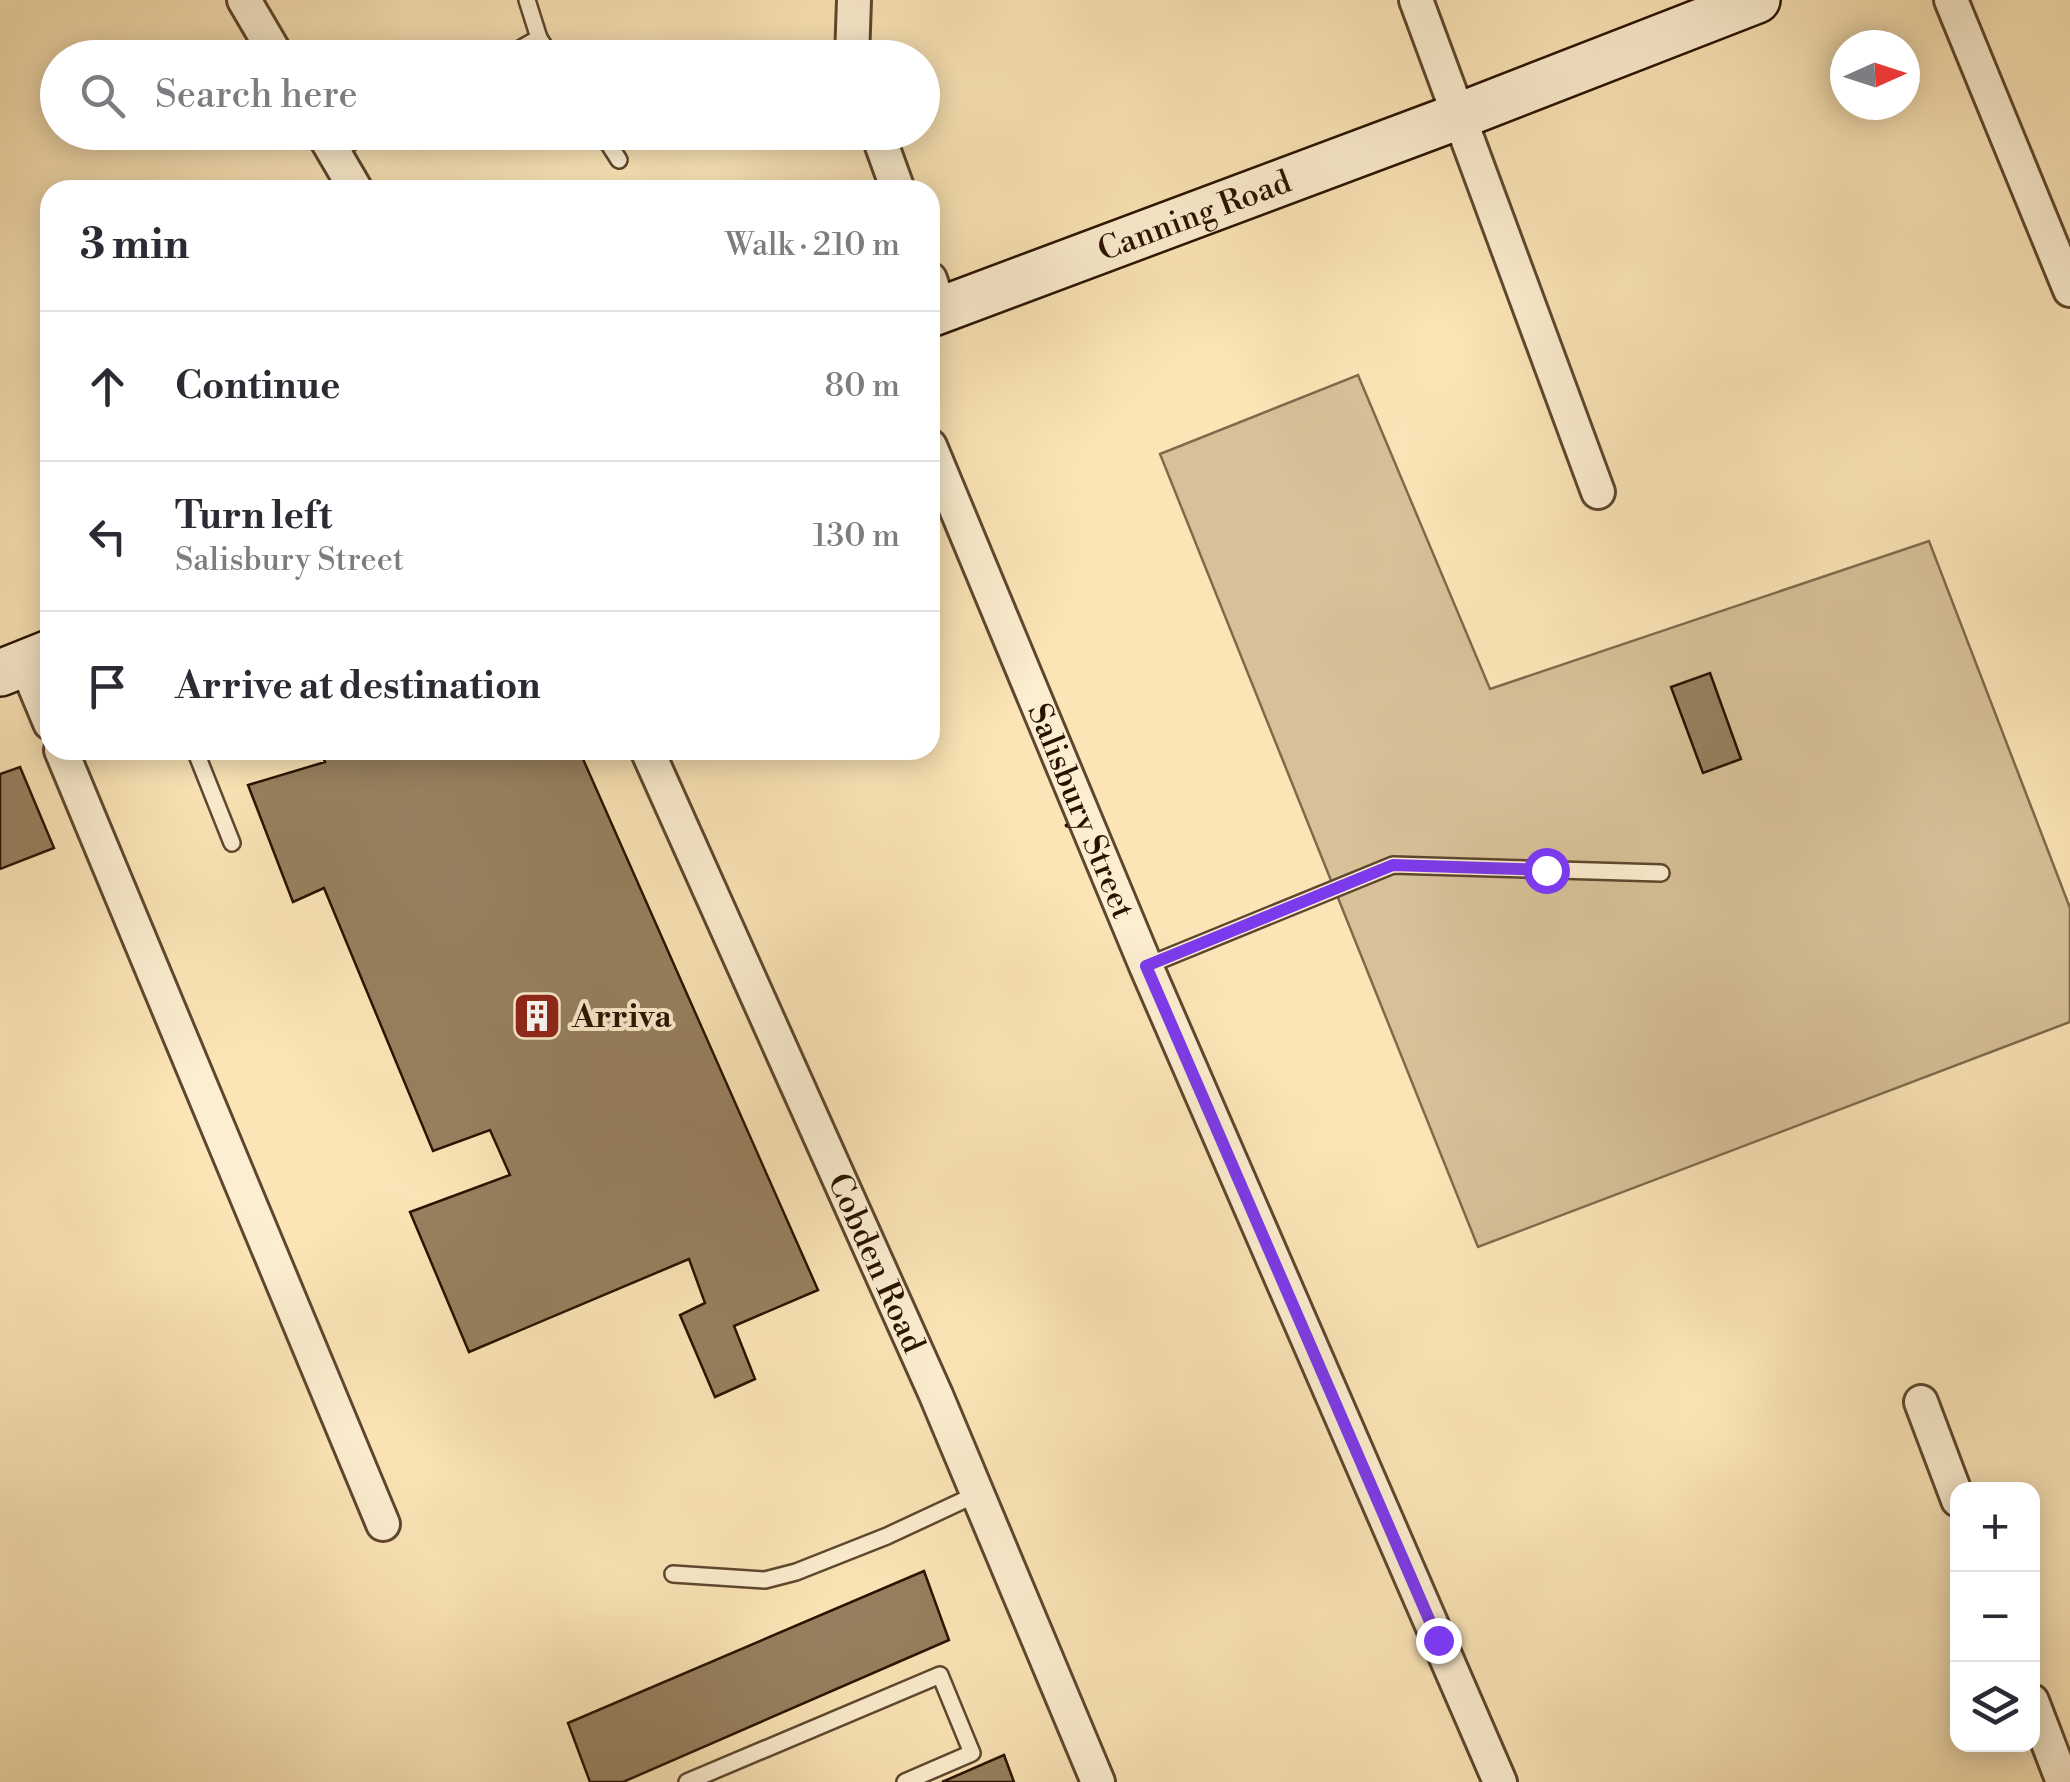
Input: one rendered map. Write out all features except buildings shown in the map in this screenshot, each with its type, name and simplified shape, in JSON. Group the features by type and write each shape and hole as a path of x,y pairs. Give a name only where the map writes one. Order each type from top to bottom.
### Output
{"street":[{"path":"244,0 267,40"},
{"path":"853,40 854,0"},
{"path":"1416,0 1598,492"},
{"name":"Canning Road","path":"940,299 1459,116 1757,0"},
{"path":"1951,0 2070,290"},
{"path":"333,150 350,180"},
{"path":"884,150 894,180"},
{"name":"Salisbury Street","path":"940,470 1146,966 1500,1782"},
{"path":"25,663 40,700"},
{"path":"65,760 382,1524"},
{"name":"Cobden Road","path":"651,760 936,1395 1098,1782"},
{"path":"1920,1402 1951,1482"},
{"path":"2040,1722 2063,1782"}],"lane":[{"path":"528,0 539,38 536,40"},
{"path":"612,150 618,160"},
{"path":"199,760 232,843"},
{"path":"1146,966 1393,865 1660,873"},
{"path":"674,1574 765,1580 796,1572 978,1494"},
{"path":"687,1782 940,1675 972,1753 906,1782"}],"shaded area":[{"path":"1358,375 1490,689 1929,541 2070,908 2070,1022 1478,1247 1160,454"}],"place":[{"name":"Arriva","path":"537,1016"}],"route":[{"path":"1438,1640 1146,966 1393,865 1546,870"}]}
